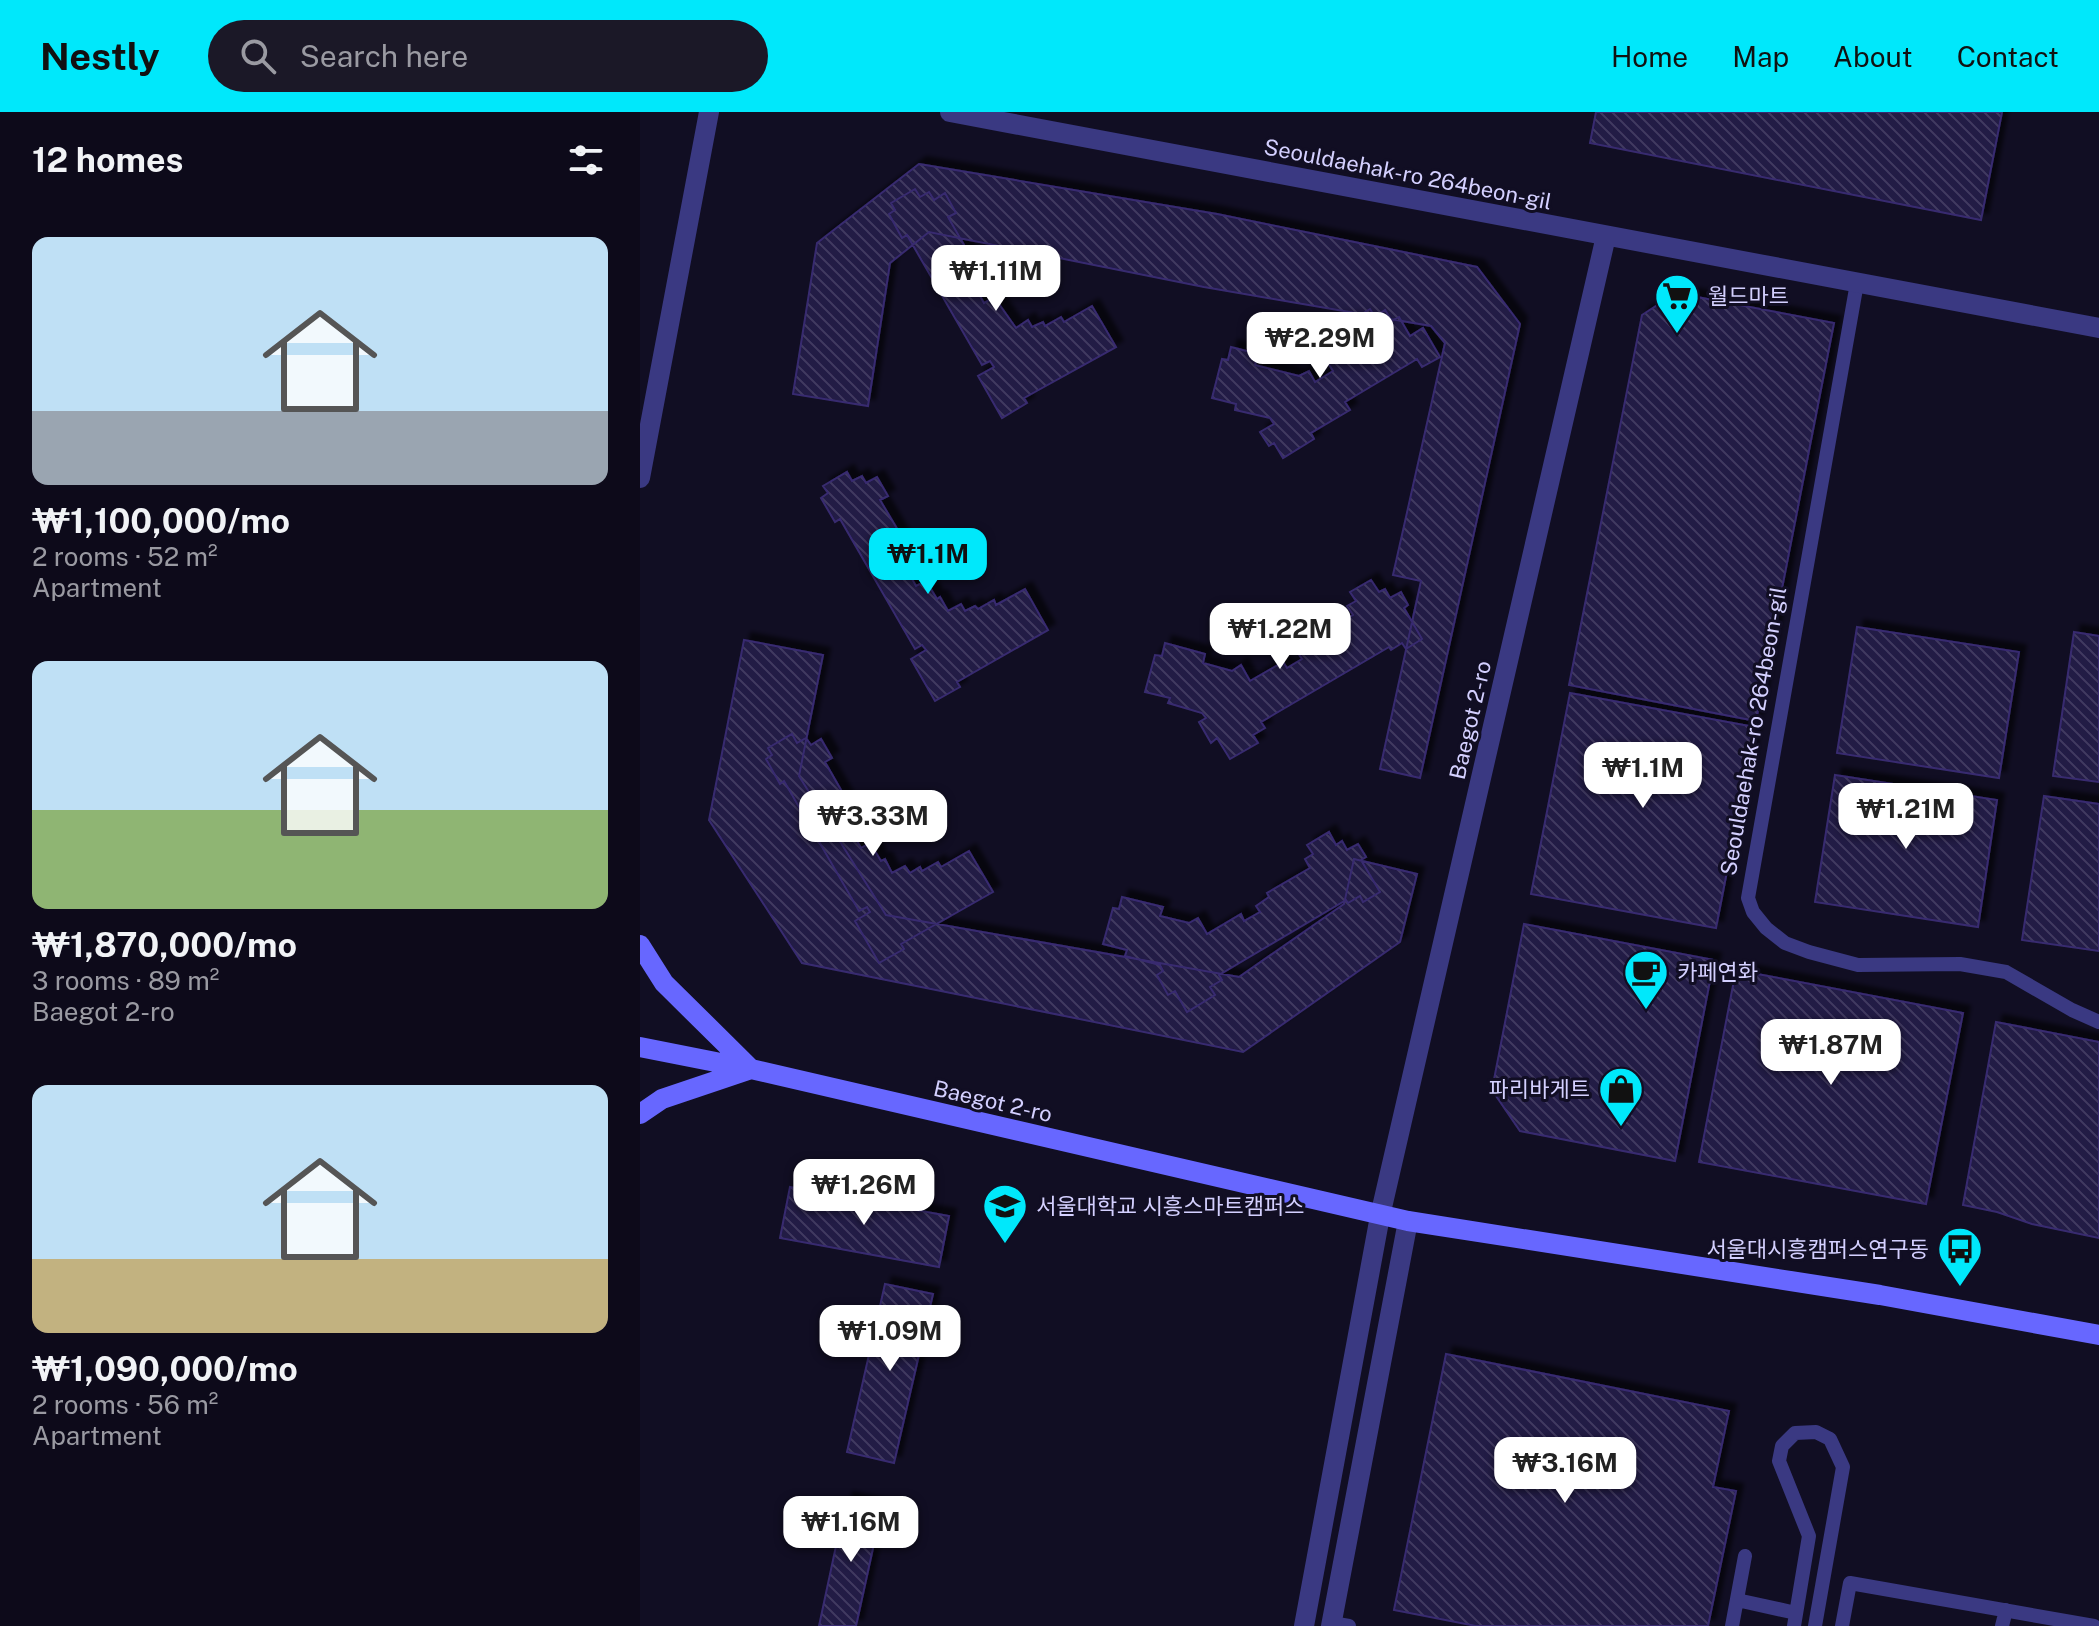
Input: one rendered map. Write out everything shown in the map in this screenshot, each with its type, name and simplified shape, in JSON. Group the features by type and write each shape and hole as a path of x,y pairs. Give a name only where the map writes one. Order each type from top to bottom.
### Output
{"main road":[{"path":"640,945 664,983 751,1069 662,1099 640,1114"},
{"name":"Baegot 2-ro","path":"640,1047 751,1069 1380,1216 1880,1295 2099,1335"}],"street":[{"path":"640,478 709,112"},
{"name":"Seouldaehak-ro 264beon-gil","path":"950,112 2099,328"},
{"name":"Baegot 2-ro","path":"1380,1216 1606,236"},
{"path":"1304,1626 1380,1216"},
{"path":"1337,1625 1408,1221"}],"lane":[{"name":"Seouldaehak-ro 264beon-gil","path":"1857,283 1748,898 1753,912 1766,928 1785,943 1809,952 1858,965 1960,964 2006,972 2099,1022"},
{"path":"1737,1600 1795,1620 1809,1536 1779,1461 1782,1446 1795,1433 1816,1432 1830,1439 1843,1467 1815,1626"},
{"path":"1732,1626 1745,1556"},
{"path":"1842,1626 1850,1583 2094,1626"},
{"path":"2002,1626 2006,1610"}],"building":[{"path":"1596,112 2002,112 1981,220 1590,143"},
{"path":"919,164 1217,214 1477,267 1520,324 1420,778 1380,769 1421,581 1393,575 1445,343 1431,326 1204,287 929,232 890,263 868,406 793,394 817,243"},
{"path":"915,189 920,197 929,192 934,200 945,193 956,213 948,217 972,259 962,265 984,303 994,297 1016,328 1028,320 1032,327 1043,322 1045,326 1061,317 1064,322 1092,306 1116,347 1024,398 1027,403 1002,418 978,376 994,367 990,361 982,365 907,235 902,238 889,214 895,210 891,203"},
{"path":"1676,293 1834,323 1756,721 1569,685 1642,315"},
{"path":"1370,309 1375,317 1385,310 1392,321 1399,317 1410,336 1423,328 1440,357 1422,367 1417,359 1345,402 1350,410 1311,433 1314,439 1283,458 1274,443 1269,446 1260,432 1274,424 1270,418 1235,410 1236,404 1212,398 1222,359 1228,360 1231,347 1258,354 1255,365 1299,376 1309,371 1315,382 1333,371 1328,363 1345,353 1337,338 1349,331 1345,324"},
{"path":"847,472 852,481 862,476 866,483 877,477 888,496 880,500 905,542 894,548 916,586 926,581 948,611 961,604 965,611 975,606 978,609 994,600 996,605 1025,589 1048,630 957,682 960,687 935,701 911,659 926,650 922,645 915,649 840,519 835,522 821,498 828,493 823,486"},
{"path":"1371,580 1379,592 1385,589 1390,598 1401,592 1408,605 1404,608 1422,639 1406,649 1402,643 1391,650 1389,647 1261,722 1265,728 1253,735 1258,743 1230,759 1217,738 1211,743 1199,722 1206,718 1202,713 1168,703 1170,698 1145,692 1155,655 1162,656 1165,643 1205,654 1203,663 1232,671 1241,665 1250,681 1283,662 1287,668 1302,659 1298,653 1312,645 1309,640 1353,615 1347,606 1356,601 1350,592"},
{"path":"1857,627 2019,652 1999,778 1837,753"},
{"path":"2074,632 2099,636 2099,782 2053,776"},
{"path":"744,640 823,655 799,776 886,915 1239,977 1344,904 1354,859 1417,874 1400,942 1243,1052 802,963 709,820"},
{"path":"1570,693 1755,727 1716,928 1531,894"},
{"path":"792,734 797,743 806,738 811,745 821,739 832,758 825,762 849,804 839,810 861,848 870,843 881,861 885,859 892,873 905,866 910,873 920,867 922,871 938,862 941,867 969,851 993,892 901,944 904,949 879,963 855,921 870,912 867,907 859,911 784,781 780,784 766,759 772,755 768,748"},
{"path":"1835,775 1997,800 1978,927 1815,902"},
{"path":"2044,796 2099,804 2099,951 2022,940"},
{"path":"1329,832 1336,845 1342,841 1347,850 1358,844 1366,857 1361,860 1380,892 1363,902 1360,896 1348,903 1346,900 1219,975 1222,980 1210,987 1215,995 1187,1012 1175,991 1168,995 1157,975 1163,971 1160,965 1125,956 1127,950 1103,944 1113,908 1119,909 1122,897 1163,907 1160,916 1189,923 1198,918 1207,934 1241,914 1244,921 1260,912 1256,906 1269,897 1267,893 1310,868 1305,859 1313,854 1307,845"},
{"path":"1524,924 1714,960 1675,1161 1520,1131 1492,1090"},
{"path":"1736,970 1963,1013 1926,1204 1699,1162"},
{"path":"1996,1022 2099,1042 2099,1238 1963,1205"},
{"path":"790,1187 949,1216 939,1267 780,1238"},
{"path":"885,1284 933,1294 894,1463 847,1452"},
{"path":"1446,1354 1729,1411 1713,1487 1736,1491 1708,1626 1476,1626 1394,1610"},
{"path":"846,1499 882,1507 856,1626 819,1626"}],"place":[{"name":"월드마트","path":"1677,335"},
{"name":"카페연화","path":"1646,1011"},
{"name":"파리바게트","path":"1621,1128"},
{"name":"서울대학교 시흥스마트캠퍼스","path":"1005,1245"},
{"name":"서울대시흥캠퍼스연구동","path":"1960,1288"}]}
